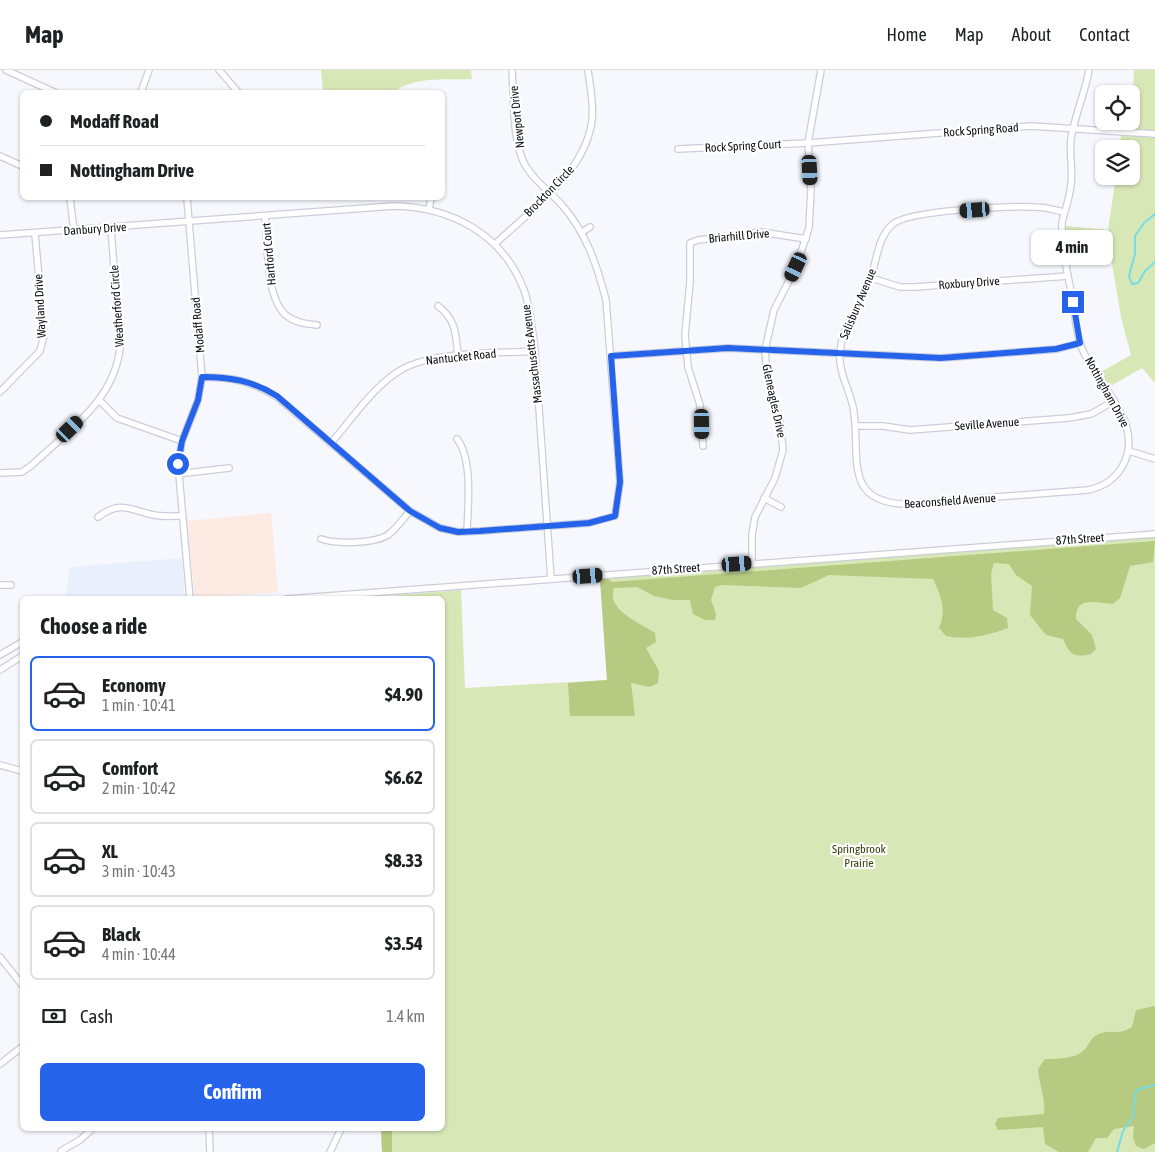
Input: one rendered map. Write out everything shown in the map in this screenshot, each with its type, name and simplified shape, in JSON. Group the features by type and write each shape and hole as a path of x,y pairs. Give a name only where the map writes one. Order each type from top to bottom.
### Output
{"street":[{"path":"6,70 50,90"},
{"path":"142,90 150,70"},
{"path":"219,70 236,90"},
{"name":"Newport Drive","path":"202,377 223,377 258,385 277,396 410,511 440,528 468,532 589,523 615,516 620,482 606,300 599,274 582,232 524,163 518,143 512,70"},
{"name":"Brockton Circle","path":"495,244 572,170 589,138 592,118 588,70"},
{"name":"Gleneagles Drive","path":"752,563 752,535 755,517 775,478 783,450 780,422 767,377 765,350 774,310 796,267 806,239 811,202 808,143 821,70"},
{"name":"Nottingham Drive","path":"1089,70 1073,128 1070,149 1071,187 1064,212 1062,239 1080,343 1090,365 1114,401 1129,430 1129,451"},
{"name":"Rock Spring Road","path":"808,143 1031,126 1155,134"},
{"name":"Rock Spring Court","path":"678,149 808,143"},
{"path":"0,156 20,165"},
{"path":"70,200 74,231"},
{"name":"Modaff Road","path":"187,200 202,377 198,400 178,452 178,474 190,596"},
{"path":"429,208 431,200"},
{"name":"Massachusetts Avenue","path":"189,222 394,206 429,208 463,221 495,244 512,266 524,291 531,320 551,579"},
{"name":"Salisbury Avenue","path":"839,354 842,336 871,278 883,237 892,225 904,218 923,214 1026,207 1064,212"},
{"name":"Hartford Court","path":"265,216 272,289 278,305 287,316 299,322 317,326"},
{"name":"Danbury Drive","path":"0,235 189,222"},
{"path":"582,232 590,227"},
{"name":"Weatherford Circle","path":"0,473 22,472 32,465 100,401 113,380 119,364 120,346 111,228"},
{"name":"Briarhill Drive","path":"687,350 685,324 690,282 690,243 698,240 761,232 806,239"},
{"name":"Wayland Drive","path":"0,392 40,351 44,335 35,234"},
{"name":"Roxbury Drive","path":"871,278 906,288 1068,276"},
{"path":"438,306 446,312 453,322 458,356"},
{"path":"611,356 687,350 765,350 941,358 1056,349 1080,343"},
{"path":"687,350 688,367 700,405 703,446"},
{"name":"Nantucket Road","path":"331,444 380,386 396,373 414,363 436,358 534,351"},
{"name":"Beaconsfield Avenue","path":"839,354 840,365 852,404 856,426 856,464 862,483 869,495 896,504 1096,488 1116,476 1129,451"},
{"path":"100,401 117,418 182,441"},
{"name":"Seville Avenue","path":"856,426 883,426 910,430 1070,418 1091,414 1114,401"},
{"path":"457,440 462,449 466,466 468,532"},
{"path":"1129,451 1155,459"},
{"path":"178,474 229,468"},
{"path":"764,498 782,507"},
{"path":"98,518 110,509 123,507 161,516 182,516"},
{"path":"321,539 342,542 381,538 394,530 410,511"},
{"name":"87th Street","path":"327,596 1155,534"},
{"path":"0,585 11,585"},
{"path":"0,655 20,643"},
{"path":"0,670 20,657"},
{"path":"0,765 20,770"},
{"path":"0,957 20,982"},
{"path":"0,1064 20,1048"},
{"path":"61,1151 80,1140 90,1131"},
{"path":"209,1131 210,1152"},
{"path":"330,1152 340,1131"}],"shaded area":[{"path":"271,513 278,592 195,596 187,521"},
{"path":"182,558 185,596 66,596 70,567"}],"green space":[{"path":"321,70 471,70 472,79 421,81 411,83 397,90 323,90"},
{"path":"1134,70 1155,70 1155,383 1142,368 1109,387 1099,373 1131,355 1121,317 1109,246 1067,245 1066,226 1108,230 1115,185 1140,185 1140,140 1120,140 1126,130 1140,130 1140,85 1133,85"},
{"name":"Springbrook Prairie","path":"1155,537 1155,1152 382,1152 381,1131 445,1131 445,596 388,596 461,590 465,688 607,680 600,579"},
{"path":"1155,541 1153,562 1130,566 1120,598 1113,604 1088,602 1079,606 1076,619 1092,635 1096,649 1091,654 1080,656 1070,652 1063,639 1046,635 1030,615 1032,586 1016,575 1009,564 994,563 991,574 993,610 1007,618 1008,628 985,635 970,637 946,636 939,628 943,609 933,579 829,575 801,588 721,585 715,587 711,600 716,614 715,620 705,620 693,614 690,600 673,600 654,596 637,587 614,588 613,596 619,609 655,633 656,642 646,648 659,671 658,683 650,687 631,683 635,716 570,716 568,683 607,680 600,579 609,579 612,582"},
{"path":"1155,1006 1155,1143 1144,1149 1136,1146 1133,1138 1134,1126 1114,1129 1107,1138 1096,1138 1088,1152 1059,1152 1045,1144 1043,1127 998,1130 995,1124 998,1118 1044,1114 1038,1069 1045,1059 1075,1056 1086,1048 1098,1034 1119,1032 1132,1027 1136,1010"},
{"path":"381,1131 392,1131 392,1152 382,1152"}],"waterway":[{"path":"1155,214 1144,223 1135,236 1135,254 1129,276 1132,284 1138,283 1145,271 1155,262"},
{"path":"1117,1152 1123,1131 1133,1117 1135,1093 1139,1089 1155,1085"}],"route":[{"path":"178,464 178,452 198,400 202,377 240,379 258,385 277,396 410,511 440,528 458,532 589,523 615,516 619,498 620,482 611,356 728,348 941,358 1056,349 1080,343 1073,302"}]}
